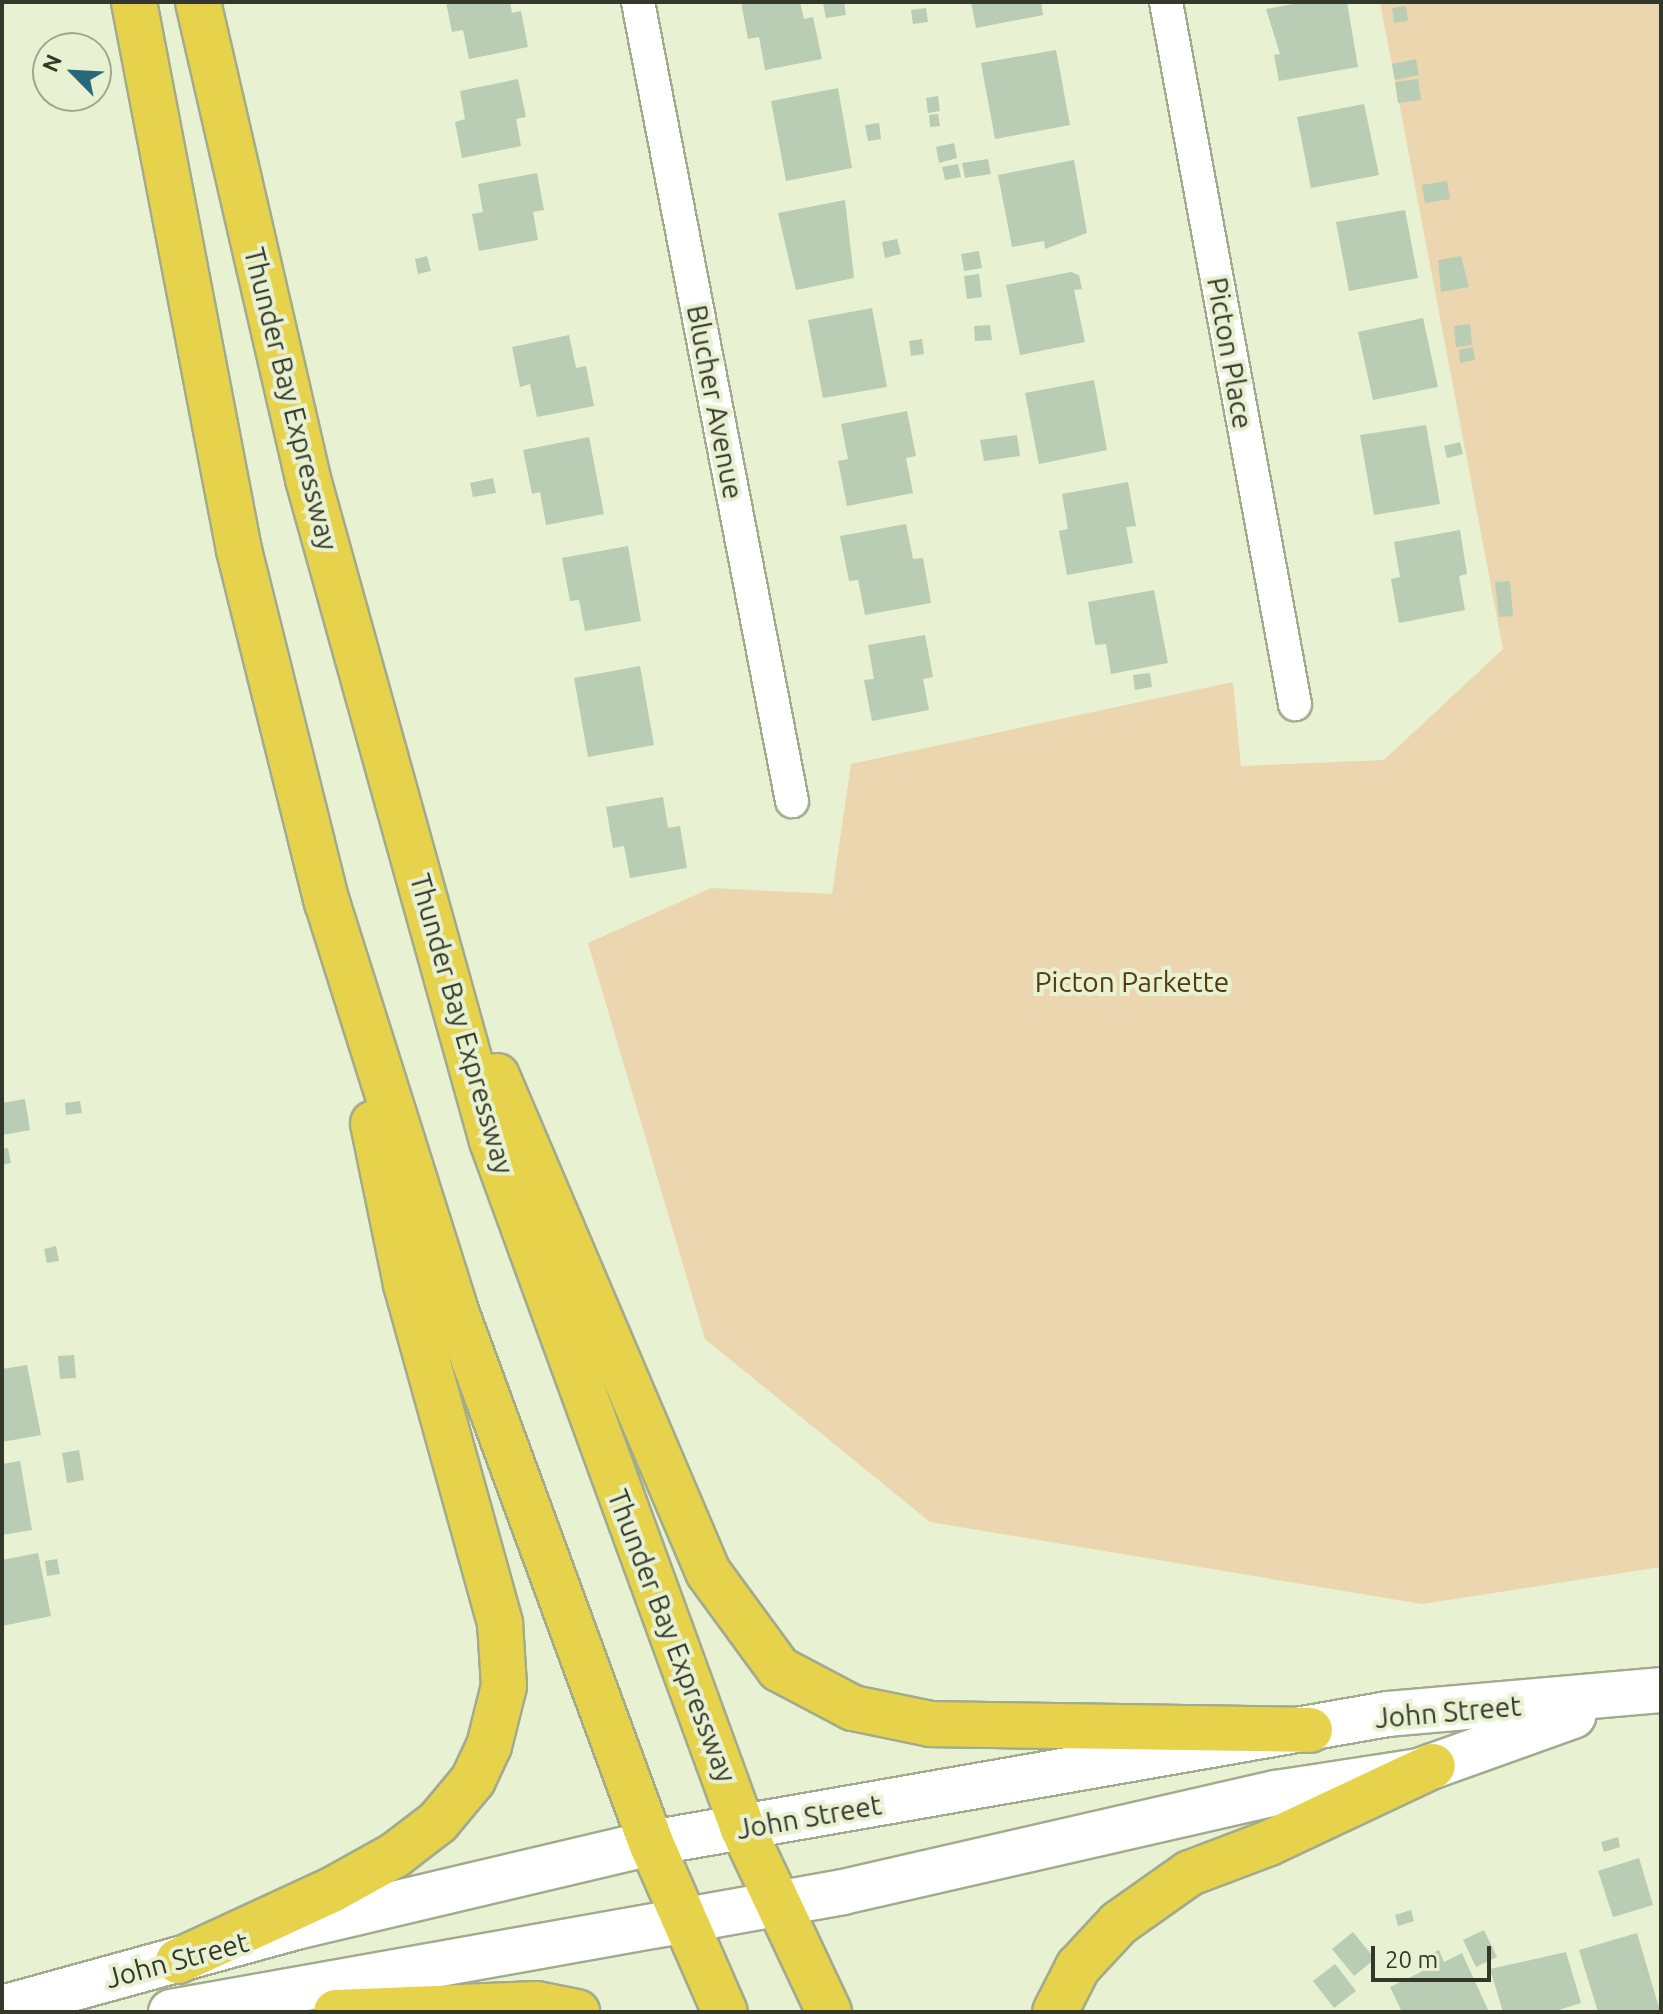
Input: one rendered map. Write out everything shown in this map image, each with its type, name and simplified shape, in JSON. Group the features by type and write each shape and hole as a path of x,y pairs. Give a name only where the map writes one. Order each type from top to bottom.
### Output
{"highway":[{"path":"134,2 239,550 327,902 406,1284 500,1623 504,1686 489,1746 473,1780 438,1822 395,1855 332,1890 178,1961"},
{"name":"Thunder Bay Expressway","path":"198,2 308,479 492,1141 743,1829 829,2012"},
{"path":"327,902 454,1306 651,1843 681,1918 725,2012"},
{"path":"434,938 561,1217 708,1572 779,1669 853,1708 931,1724 1310,1730"},
{"path":"1055,2012 1078,1967 1119,1923 1190,1873 1269,1843 1433,1766"},
{"path":"336,2012 537,2004 577,2012"}],"main road":[{"name":"John Street","path":"2,2008 300,1926 651,1843 1388,1714 1645,1693"},
{"name":"John Street","path":"171,2012 855,1889 1276,1793 1433,1766 1645,1693"}],"street":[{"name":"Blucher Avenue","path":"638,2 792,801"},
{"name":"Picton Place","path":"1166,2 1295,704"}],"green space":[{"name":"Picton Parkette","path":"1380,2 1661,2 1661,1567 1422,1604 930,1522 705,1339 588,943 711,888 832,894 851,764 1233,682 1241,766 1384,760 1503,649"}],"building":[{"path":"446,2 510,2 512,13 521,11 528,47 469,59 463,30 452,32"},
{"path":"741,2 800,2 804,19 813,17 822,59 765,70 759,37 748,39"},
{"path":"844,2 846,15 826,18 823,3"},
{"path":"971,2 1041,2 1043,15 976,28"},
{"path":"1304,2 1347,2 1358,67 1279,81 1274,55 1280,54 1266,9"},
{"path":"1406,6 1408,21 1394,23 1392,8"},
{"path":"926,8 928,22 913,24 911,10"},
{"path":"1056,50 1070,125 995,139 981,63"},
{"path":"1416,59 1419,75 1395,80 1392,64"},
{"path":"518,79 526,117 516,119 521,146 462,158 455,122 465,119 460,91"},
{"path":"1418,79 1421,100 1398,103 1395,82"},
{"path":"838,88 852,168 786,181 771,101"},
{"path":"938,96 940,111 928,113 926,98"},
{"path":"1364,104 1379,175 1311,188 1297,117"},
{"path":"938,114 940,126 930,127 929,115"},
{"path":"879,123 881,139 868,141 865,125"},
{"path":"954,143 957,158 939,163 936,147"},
{"path":"988,159 991,174 965,178 962,163"},
{"path":"1074,160 1087,233 1045,249 1044,241 1012,247 998,175"},
{"path":"958,164 961,177 945,180 942,167"},
{"path":"537,173 544,210 533,212 538,240 479,251 472,214 483,212 478,184"},
{"path":"1447,181 1450,199 1425,203 1422,185"},
{"path":"845,200 854,278 796,290 778,213"},
{"path":"1405,210 1418,278 1349,291 1336,222"},
{"path":"897,239 901,254 885,258 882,242"},
{"path":"979,251 982,268 964,271 961,254"},
{"path":"427,256 431,271 418,274 415,259"},
{"path":"1461,256 1469,287 1441,292 1438,260"},
{"path":"1071,272 1079,275 1082,289 1074,290 1085,342 1020,355 1006,285"},
{"path":"979,274 982,297 967,299 964,276"},
{"path":"872,308 887,387 823,398 808,320"},
{"path":"1423,318 1438,387 1373,400 1358,332"},
{"path":"1470,324 1472,345 1456,347 1454,326"},
{"path":"990,325 992,340 975,341 974,326"},
{"path":"569,335 576,368 586,366 594,406 537,417 530,384 520,387 512,347"},
{"path":"922,339 924,354 911,356 909,341"},
{"path":"1473,347 1475,360 1460,363 1459,350"},
{"path":"1094,380 1107,450 1039,464 1025,393"},
{"path":"907,411 916,456 906,458 913,493 847,506 838,461 848,459 841,424"},
{"path":"1426,425 1440,504 1374,515 1360,435"},
{"path":"1017,435 1020,456 984,461 980,440"},
{"path":"589,437 604,514 546,525 540,492 532,494 523,450"},
{"path":"1460,442 1463,454 1447,458 1444,446"},
{"path":"493,478 496,493 473,497 470,483"},
{"path":"1128,482 1136,526 1126,527 1133,563 1067,575 1059,531 1068,529 1062,494"},
{"path":"906,524 913,559 923,558 931,603 865,615 858,580 849,581 840,536"},
{"path":"1460,530 1467,574 1459,576 1465,610 1399,623 1391,579 1400,577 1394,542"},
{"path":"628,546 641,621 585,631 579,600 570,601 562,558"},
{"path":"1510,581 1513,616 1499,617 1495,582"},
{"path":"1154,590 1168,663 1111,674 1106,644 1095,645 1088,602"},
{"path":"925,635 933,677 923,679 929,710 872,721 864,680 874,679 868,645"},
{"path":"640,666 654,745 588,757 574,678"},
{"path":"1150,673 1152,687 1135,690 1133,675"},
{"path":"663,797 668,828 680,826 687,868 630,878 624,846 613,848 606,807"},
{"path":"25,1099 30,1130 2,1135 2,1103"},
{"path":"80,1101 82,1113 66,1115 65,1103"},
{"path":"8,1148 11,1163 2,1165 2,1149"},
{"path":"56,1246 59,1261 47,1263 44,1249"},
{"path":"74,1355 76,1378 60,1379 58,1356"},
{"path":"27,1365 41,1435 2,1442 2,1369"},
{"path":"79,1450 84,1480 67,1483 62,1453"},
{"path":"20,1461 32,1530 2,1535 2,1464"},
{"path":"38,1553 51,1616 2,1626 2,1560"},
{"path":"57,1559 60,1574 47,1576 45,1561"},
{"path":"1618,1837 1620,1847 1604,1852 1601,1842"},
{"path":"1639,1858 1653,1905 1613,1917 1598,1871"},
{"path":"1411,1910 1414,1921 1398,1926 1395,1915"},
{"path":"1484,1930 1497,1957 1476,1967 1463,1940"},
{"path":"1353,1932 1375,1959 1354,1976 1332,1949"},
{"path":"1637,1933 1660,2011 1598,2012 1579,1950"},
{"path":"1439,1950 1444,1962 1462,1953 1489,2012 1402,2012 1390,1987 1421,1972 1416,1961"},
{"path":"1566,1952 1581,2003 1552,2012 1503,2012 1490,1969"},
{"path":"1335,1964 1356,1991 1334,2008 1313,1981"}]}
